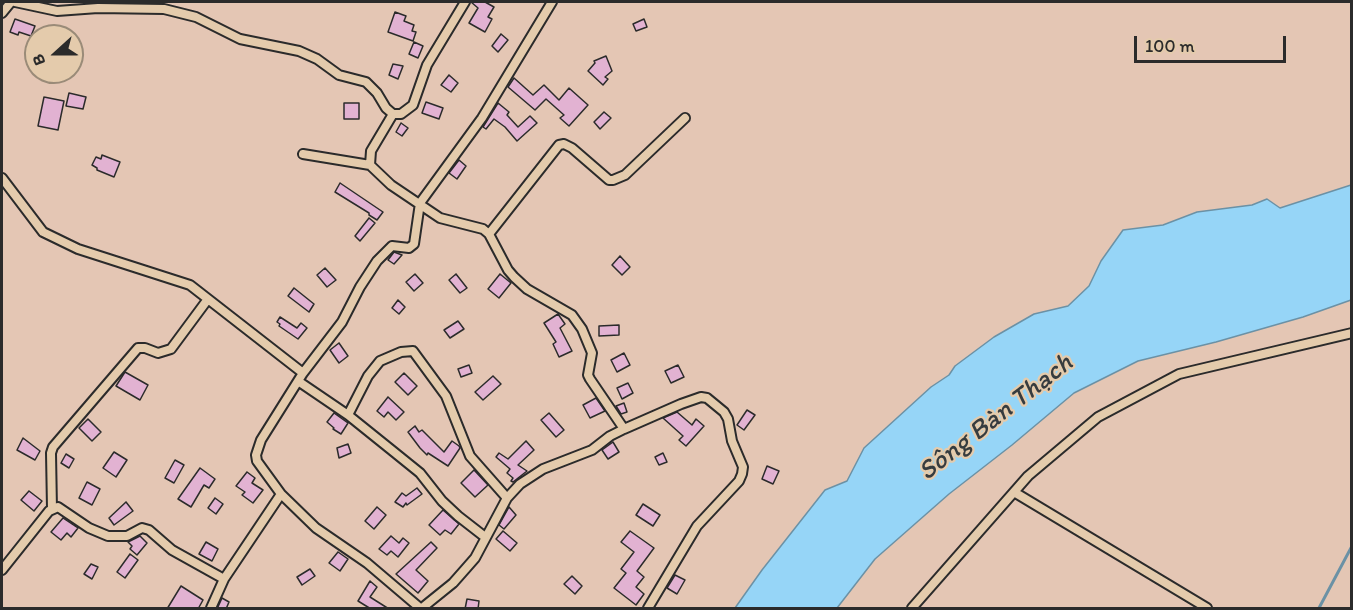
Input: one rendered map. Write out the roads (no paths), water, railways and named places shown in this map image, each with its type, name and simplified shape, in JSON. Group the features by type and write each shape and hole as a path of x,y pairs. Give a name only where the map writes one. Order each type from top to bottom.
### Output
{"street":[{"path":"2,14 13,2 57,11 98,8 164,9 196,16 240,39 299,51 317,59 339,75 366,82 377,93 381,103 393,114 401,114 413,105 427,65 465,2"},
{"path":"552,2 482,118 420,203 414,244 409,248 392,246 377,261 360,286 342,322 303,373 261,440 256,455 257,461 281,494 316,528 367,563 421,609 453,584 468,566 507,498 520,484 543,469 592,450 610,436 624,429 681,404 701,397 707,398 724,412 728,419 732,441 742,467 739,481 697,526 648,609"},
{"path":"369,165 371,152 393,114"},
{"path":"489,234 560,145 564,144 572,148 609,180 613,180 626,175 685,118"},
{"path":"303,154 369,165 391,185 440,218 483,229 489,234 514,277 527,289 572,315 576,320 592,353 588,375 624,429"},
{"path":"2,178 43,232 78,249 183,282 197,289 303,373"},
{"path":"52,509 51,453 53,447 138,348 158,353 171,349 208,299"},
{"path":"912,609 1028,476 1098,417 1179,374 1352,333"},
{"path":"348,415 374,367 380,361 401,352 413,351 446,396 470,456 507,498"},
{"path":"298,381 348,415 420,473 442,501 485,537"},
{"path":"1014,492 1207,609"},
{"path":"211,609 224,579 281,494"},
{"path":"2,570 52,509 58,507 89,528 108,536 127,536 142,528 149,530 172,550 224,579"}],"water":[{"name":"Sông Bàn Thạch","path":"1351,185 1351,300 1303,317 1216,342 1138,361 1074,393 949,494 875,559 837,608 735,608 825,490 847,481 864,448 931,387 949,375 955,366 994,337 1034,314 1068,306 1089,286 1101,261 1123,230 1163,225 1197,212 1252,205 1267,199 1280,208"}],"waterway":[{"path":"1319,608 1352,546"}]}
